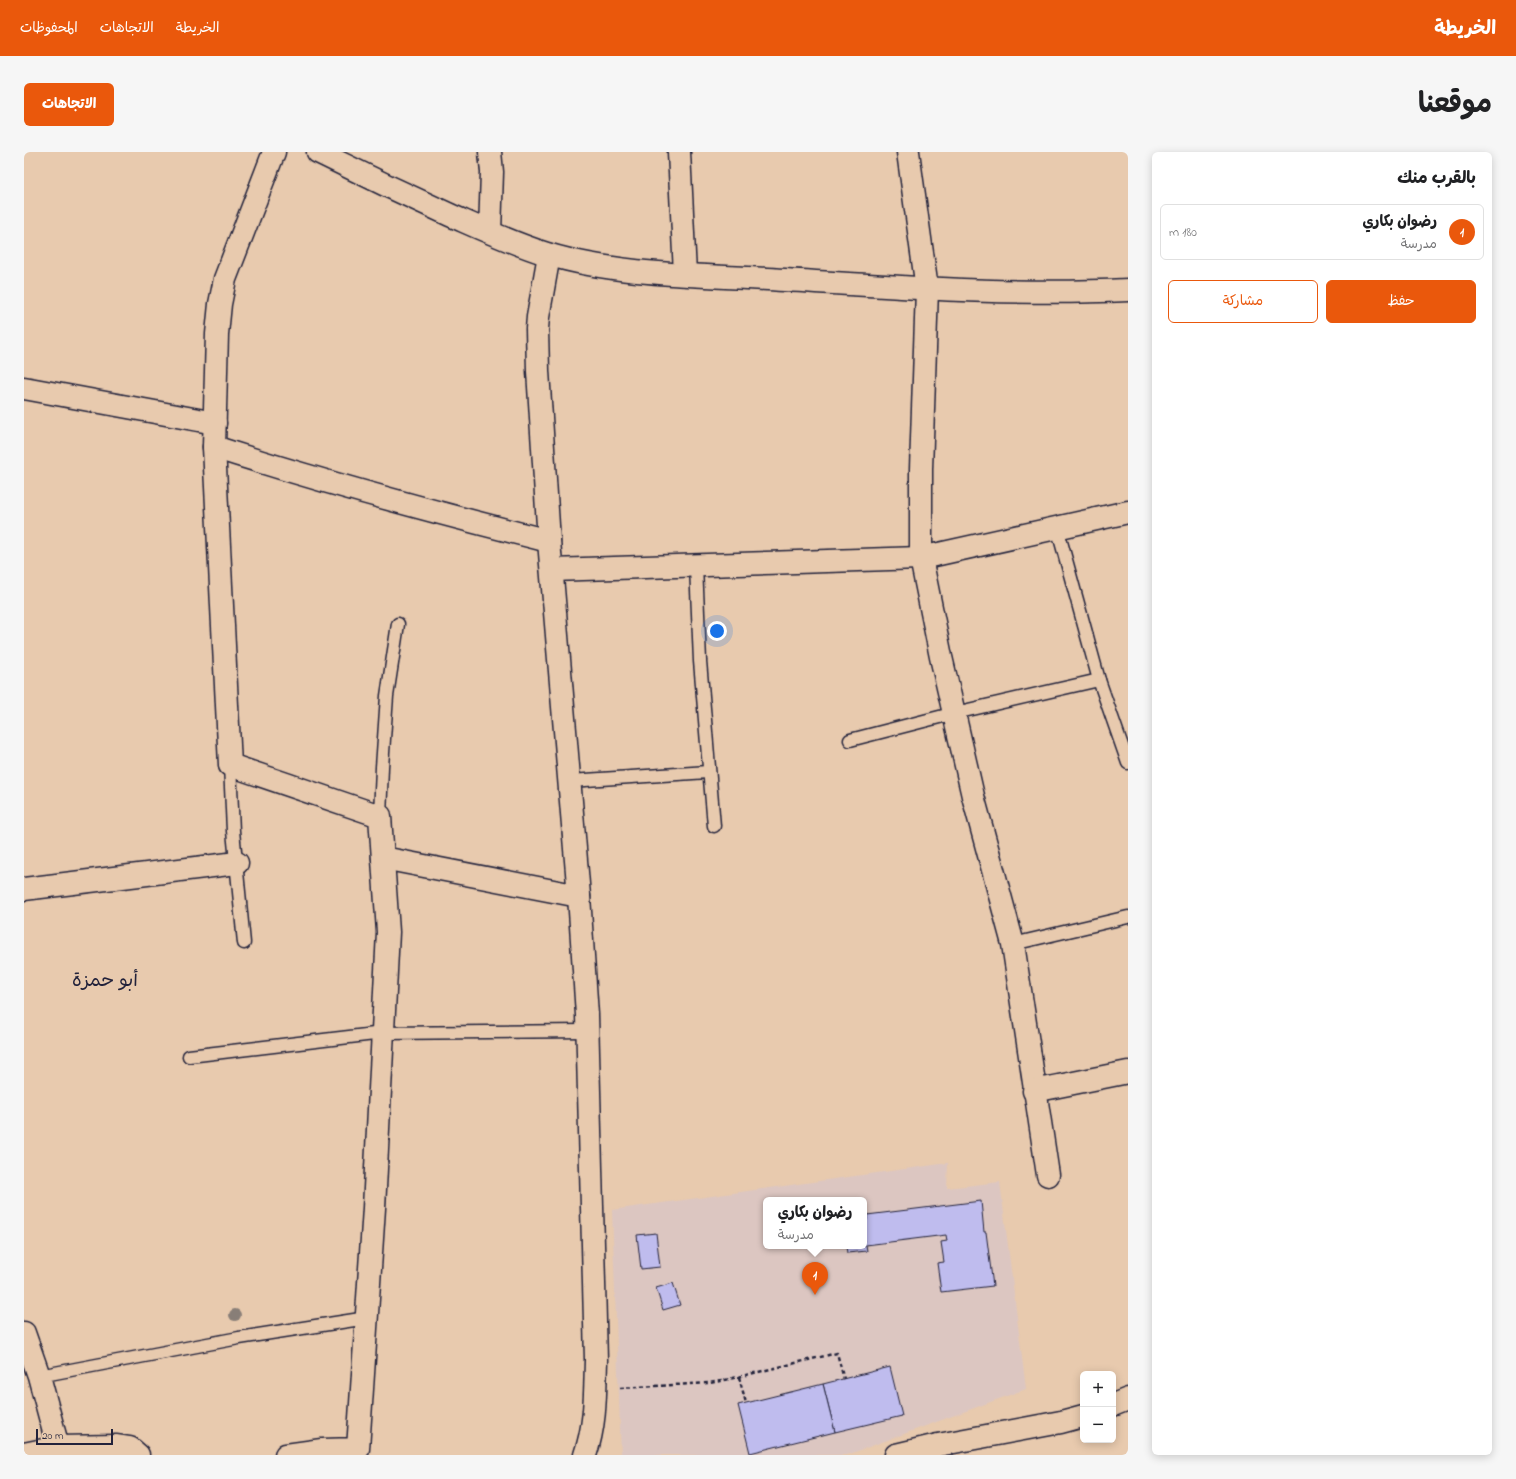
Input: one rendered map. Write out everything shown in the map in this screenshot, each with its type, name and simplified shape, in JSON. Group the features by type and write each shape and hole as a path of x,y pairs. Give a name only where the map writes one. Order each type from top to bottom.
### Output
{"street":[{"path":"274,152 225,279 220,304 217,334 214,447 230,765 380,816 388,932 374,1208 358,1449 322,1450 286,1455"},
{"path":"318,152 382,184 490,232 548,255 583,263 632,270 927,289 1041,292 1128,290"},
{"path":"490,152 492,172 490,232"},
{"path":"679,152 685,274"},
{"path":"908,152 927,289 921,469 921,558 973,796 1013,944 1034,1091 1048,1175"},
{"path":"548,255 537,329 538,371 549,541 579,896 587,1032 596,1360 595,1406 591,1435 585,1455"},
{"path":"24,388 215,423"},
{"path":"214,447 459,519 549,541"},
{"path":"552,570 921,558 1128,512"},
{"path":"383,858 579,896"},
{"path":"24,889 237,863"},
{"path":"1034,1091 1128,1072"},
{"path":"24,1333 39,1376 58,1447"},
{"path":"1116,1404 1128,1399"},
{"path":"896,1455 922,1448 1061,1422 1080,1417"},
{"path":"24,1454 58,1447 117,1446 130,1448 138,1455"}],"lane":[{"path":"1058,528 1099,680 1128,763"},
{"path":"696,566 700,661 708,772 714,826"},
{"path":"380,816 387,696 398,624"},
{"path":"850,740 955,713 1099,680"},
{"path":"230,765 233,831 244,943"},
{"path":"570,781 708,772"},
{"path":"1013,944 1128,917"},
{"path":"189,1056 383,1033 587,1032"},
{"path":"39,1376 239,1338 367,1318"}],"path":[{"path":"595,1389 709,1383 837,1353 844,1378"},
{"path":"739,1377 746,1403"}],"shaded area":[{"path":"948,1163 947,1188 1000,1182 1026,1389 847,1455 621,1455 612,1210"}],"building":[{"path":"981,1201 984,1232 986,1232 993,1286 941,1292 937,1263 944,1262 941,1242 947,1241 946,1235 867,1245 867,1215"},
{"path":"656,1233 660,1267 641,1269 637,1235"},
{"path":"846,1249 867,1249 867,1251 847,1253"},
{"path":"673,1283 680,1305 663,1310 656,1288"},
{"path":"890,1367 902,1416 835,1432 823,1384"},
{"path":"823,1384 835,1432 750,1453 738,1405"}],"place":[{"name":"رضوان بكاري","path":"815,1295"}],"district":[{"name":"أبو حمزة","path":"105,981"}]}
